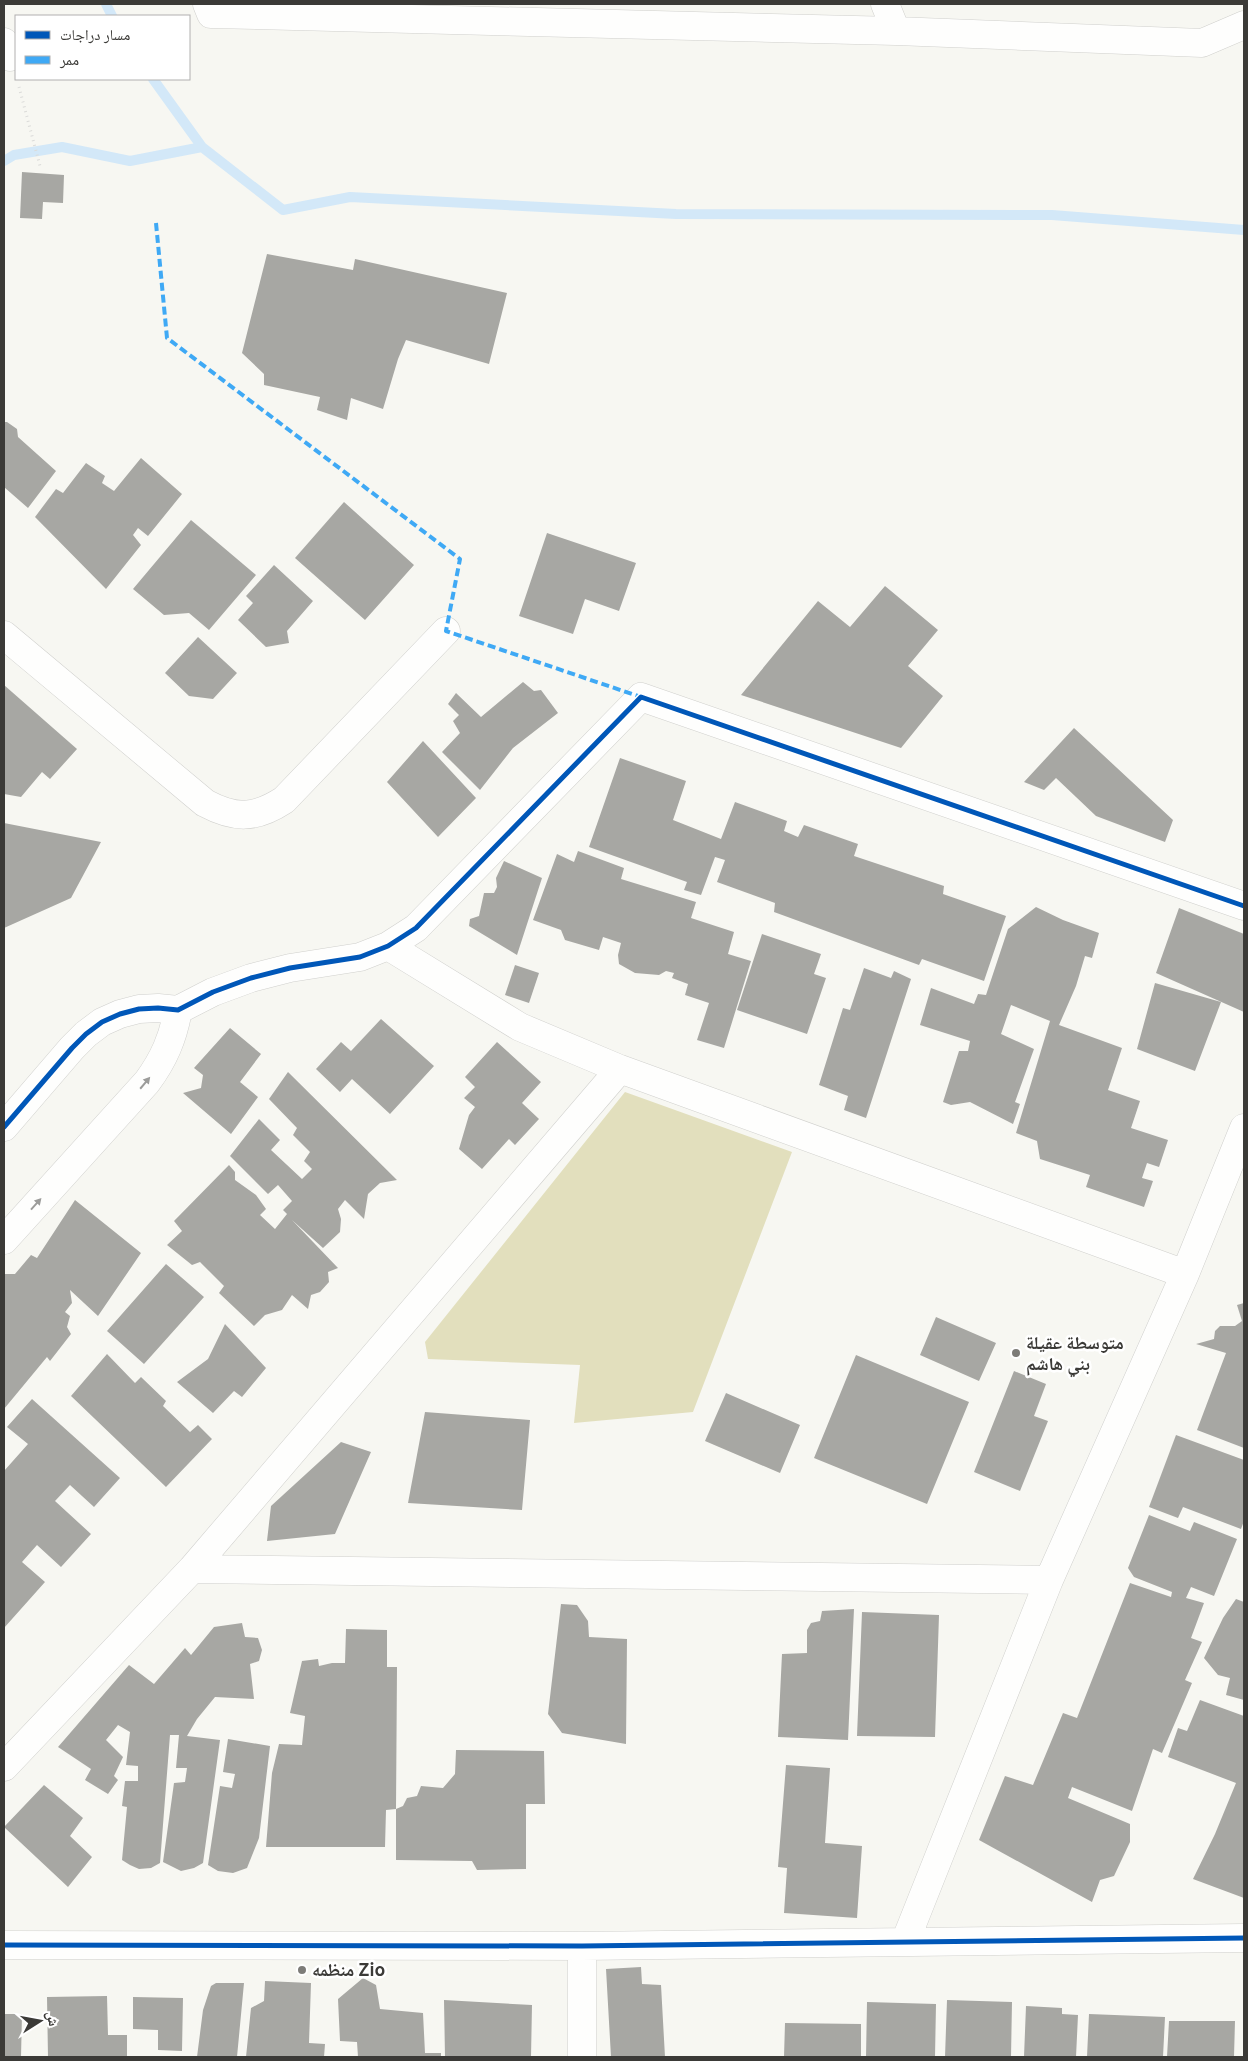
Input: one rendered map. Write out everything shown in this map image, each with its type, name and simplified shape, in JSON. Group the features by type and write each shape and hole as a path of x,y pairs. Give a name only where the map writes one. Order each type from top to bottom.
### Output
{"street":[{"path":"206,4 211,14 554,13 896,31 1202,43 1244,25"},
{"path":"885,4 896,31"},
{"path":"4,635 205,803 220,811 236,815 253,815 270,810 284,800 446,631"},
{"path":"4,1127 72,1048 102,1022 138,1009 178,1010 213,992 251,978 290,968 360,957 388,946 416,928 641,697 1244,906"},
{"path":"388,946 520,1027 620,1069 1185,1274"},
{"path":"4,1240 153,1074 168,1048 178,1010"},
{"path":"4,1767 192,1569 620,1069"},
{"path":"905,1942 1049,1580 1185,1274 1244,1128"},
{"path":"192,1569 1049,1580"},
{"path":"4,1945 582,1946 1244,1938"},
{"path":"582,1946 582,2057"}],"path":[{"path":"10,59 15,74"},
{"path":"17,80 26,107 40,166"}],"shaded area":[{"path":"625,1092 792,1152 693,1412 574,1423 580,1365 428,1359 425,1342"}],"building":[{"path":"22,172 64,175 63,203 43,202 42,219 20,218"},
{"path":"267,254 353,270 355,259 507,293 489,364 406,340 398,359 383,409 351,398 347,420 317,410 320,397 264,385 264,374 242,353"},
{"path":"4,422 17,429 18,437 56,471 28,508 4,487"},
{"path":"141,458 182,494 148,536 138,528 133,535 141,545 106,589 35,517 56,489 63,493 86,463 105,476 102,483 114,491"},
{"path":"344,502 414,565 365,620 295,558"},
{"path":"191,520 256,575 209,630 189,613 164,615 133,589"},
{"path":"547,533 636,563 619,611 585,599 573,634 519,616"},
{"path":"274,565 313,601 287,631 289,643 266,647 238,620 253,603 246,596"},
{"path":"885,586 938,630 908,666 943,696 901,748 741,695 818,601 850,627"},
{"path":"198,637 237,673 213,699 189,696 165,673"},
{"path":"523,682 534,691 541,690 558,713 513,748 480,790 442,752 460,733 453,721 459,715 448,704 456,693 481,717"},
{"path":"4,685 77,749 50,779 42,772 21,797 4,794"},
{"path":"1074,728 1173,820 1165,842 1096,816 1056,778 1044,790 1024,782"},
{"path":"423,741 476,798 438,837 387,782"},
{"path":"620,758 686,781 673,820 721,839 735,802 787,821 784,831 798,837 804,825 858,844 854,856 944,886 943,894 1006,916 984,981 922,959 919,965 774,912 775,903 717,882 725,860 715,857 701,895 684,890 687,882 589,847"},
{"path":"4,823 101,842 71,898 4,928"},
{"path":"578,851 624,868 621,879 696,902 691,918 734,932 728,954 751,961 724,1048 697,1040 709,1003 685,995 688,984 672,978 674,973 666,971 659,975 635,973 619,964 618,955 621,943 603,937 599,950 565,940 561,930 533,920 557,854 574,862"},
{"path":"504,861 542,878 517,955 469,926 470,919 479,916 484,893 494,893 497,887 496,878"},
{"path":"1036,907 1063,920 1099,933 1092,958 1085,956 1076,986 1059,1025 1122,1048 1108,1090 1140,1101 1131,1128 1168,1140 1159,1167 1147,1163 1142,1178 1153,1181 1144,1207 1086,1187 1090,1175 1040,1159 1037,1141 1016,1133 1050,1021 1011,1005 1001,1034 1034,1049 1015,1102 1020,1104 1013,1124 970,1102 951,1105 943,1102 959,1051 968,1051 970,1041 920,1025 931,988 974,1004 978,994 986,995 1008,929"},
{"path":"1179,908 1244,934 1244,1012 1156,973"},
{"path":"762,934 821,954 814,974 826,978 807,1034 737,1010"},
{"path":"515,965 539,973 529,1003 505,995"},
{"path":"864,968 891,978 894,971 911,979 866,1118 844,1110 848,1096 819,1085 843,1008 850,1010"},
{"path":"1155,983 1221,1002 1195,1071 1137,1049"},
{"path":"381,1019 434,1066 390,1114 352,1079 340,1092 316,1069 341,1042 351,1051"},
{"path":"230,1028 261,1054 240,1082 258,1097 231,1134 183,1093 201,1088 203,1075 194,1068"},
{"path":"497,1042 541,1082 522,1103 539,1119 515,1145 509,1139 482,1169 459,1149 469,1115 475,1107 464,1098 475,1087 465,1077"},
{"path":"288,1072 397,1180 380,1183 368,1194 364,1219 345,1200 338,1209 341,1219 340,1232 323,1248 292,1220 338,1268 328,1272 329,1282 320,1292 311,1295 308,1309 292,1295 282,1310 265,1315 254,1326 219,1293 224,1286 200,1262 192,1265 167,1245 182,1231 174,1221 229,1165 235,1172 235,1180 256,1195 266,1209 260,1215 275,1229 287,1214 283,1210 292,1201 278,1185 268,1194 230,1156 259,1119 280,1140 271,1150 302,1179 312,1169 304,1161 310,1152 293,1135 297,1128 269,1099"},
{"path":"75,1200 141,1253 98,1316 70,1290 72,1303 65,1312 70,1316 67,1327 71,1334 50,1361 47,1357 4,1409 4,1274 15,1274 31,1255 37,1258"},
{"path":"166,1264 204,1297 144,1364 107,1331"},
{"path":"1244,1303 1244,1448 1197,1430 1226,1353 1196,1344 1214,1339 1215,1331 1220,1326 1235,1326 1242,1321 1237,1305"},
{"path":"936,1317 996,1343 979,1381 920,1355"},
{"path":"225,1324 266,1368 242,1397 234,1391 213,1413 177,1382 208,1359"},
{"path":"107,1354 135,1383 141,1377 166,1401 163,1406 190,1432 198,1425 212,1439 166,1487 71,1396"},
{"path":"856,1355 969,1402 927,1504 814,1458"},
{"path":"1014,1371 1046,1384 1034,1416 1048,1421 1020,1491 974,1472"},
{"path":"726,1393 800,1425 780,1473 705,1441"},
{"path":"32,1399 120,1478 94,1507 70,1485 55,1501 91,1534 61,1567 37,1545 22,1562 45,1582 4,1628 4,1471 28,1444 7,1427"},
{"path":"425,1412 530,1420 522,1510 408,1503"},
{"path":"1176,1435 1244,1460 1244,1521 1241,1529 1183,1507 1178,1518 1149,1507"},
{"path":"341,1442 371,1452 335,1534 267,1541 271,1506"},
{"path":"1149,1515 1190,1531 1194,1522 1237,1539 1214,1596 1191,1587 1186,1598 1204,1603 1191,1638 1202,1642 1185,1680 1192,1683 1162,1753 1153,1749 1132,1811 1072,1787 1068,1798 1130,1824 1130,1842 1114,1876 1100,1880 1092,1902 979,1840 1005,1776 1033,1785 1063,1713 1077,1718 1130,1583 1171,1597 1172,1592 1134,1577 1128,1568"},
{"path":"1236,1599 1244,1602 1244,1700 1226,1695 1230,1678 1218,1675 1204,1658 1223,1618"},
{"path":"561,1604 577,1605 588,1621 589,1637 627,1639 626,1744 562,1733 548,1714"},
{"path":"854,1609 848,1740 778,1737 782,1654 807,1653 807,1630 811,1623 820,1621 822,1611"},
{"path":"862,1612 939,1615 935,1737 857,1736"},
{"path":"242,1623 245,1637 258,1638 262,1650 259,1661 250,1664 254,1699 215,1697 197,1719 187,1736 220,1740 203,1863 194,1868 181,1871 163,1862 174,1783 185,1782 187,1768 176,1768 179,1735 170,1735 160,1863 151,1868 139,1869 122,1860 127,1807 122,1806 125,1781 138,1781 138,1766 126,1765 130,1732 118,1725 106,1740 123,1757 114,1776 118,1780 108,1794 85,1780 91,1769 58,1747 129,1665 154,1684 185,1648 191,1655 214,1627"},
{"path":"346,1629 387,1630 387,1667 397,1667 396,1809 386,1810 385,1847 266,1847 272,1773 279,1744 302,1745 305,1716 290,1713 302,1661 318,1659 319,1666 345,1663"},
{"path":"1200,1700 1244,1716 1244,1898 1193,1879 1215,1834 1236,1783 1168,1757 1178,1728 1187,1731"},
{"path":"228,1739 270,1746 259,1838 247,1868 233,1873 218,1871 208,1865 220,1786 232,1788 235,1774 223,1772"},
{"path":"456,1750 544,1751 545,1804 526,1804 526,1869 477,1870 472,1861 396,1860 396,1809 403,1806 407,1798 417,1796 421,1786 443,1788 455,1774"},
{"path":"786,1765 830,1768 825,1843 862,1846 857,1918 784,1913 787,1868 778,1867"},
{"path":"44,1785 83,1818 70,1836 92,1857 68,1887 4,1827"},
{"path":"641,1967 642,1984 661,1985 665,2057 611,2057 606,1969"},
{"path":"363,1978 376,1985 380,2009 423,2013 425,2053 441,2053 441,2057 358,2057 357,2042 340,2041 338,1999"},
{"path":"265,1981 311,1983 309,2043 325,2044 324,2057 246,2057 251,2008 264,2001"},
{"path":"216,1983 244,1983 237,2057 197,2057 203,2010 211,1986"},
{"path":"107,1996 108,2035 127,2035 127,2057 48,2057 47,1997"},
{"path":"133,1997 183,1998 182,2051 158,2050 158,2030 133,2029"},
{"path":"444,2000 532,2005 531,2057 445,2057"},
{"path":"947,2000 1012,2002 1011,2057 945,2057"},
{"path":"867,2002 936,2004 935,2057 866,2057"},
{"path":"1026,2006 1062,2008 1062,2014 1078,2015 1076,2057 1024,2057"},
{"path":"4,2014 22,2014 21,2057 4,2057"},
{"path":"1089,2014 1165,2017 1163,2057 1087,2057"},
{"path":"1169,2021 1235,2021 1234,2057 1167,2057"},
{"path":"785,2023 861,2024 861,2057 784,2057"}],"waterway":[{"path":"106,4 112,15"},
{"path":"154,80 202,147 283,210 350,197 676,214 1052,215 1244,230"},
{"path":"4,161 14,155 62,147 130,161 202,147"}],"marked path":[{"path":"156,223 167,338 460,559 446,631 641,697"}],"cycle path":[{"path":"4,1127 72,1048 102,1022 120,1014 139,1009 178,1010 213,992 251,978 290,968 360,957 388,946 416,928 641,697 1244,906"},
{"path":"4,1945 582,1946 1244,1938"}],"place":[{"name":"متوسطة عقيلة بني هاشم","path":"1016,1353"},
{"name":"منظمه Zio","path":"302,1970"}]}
